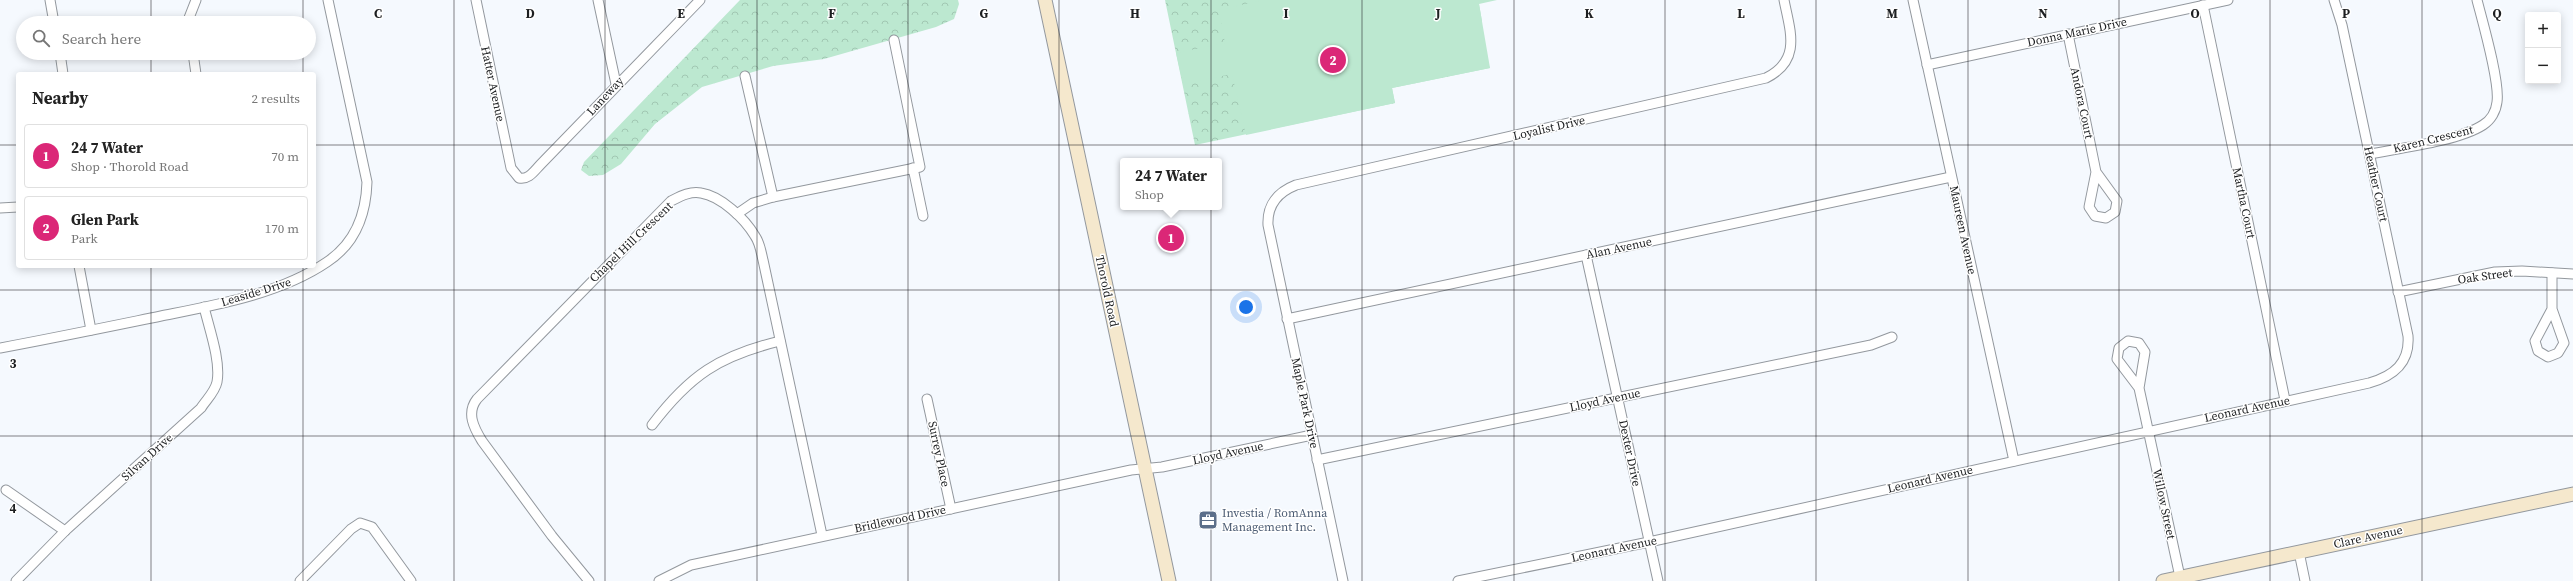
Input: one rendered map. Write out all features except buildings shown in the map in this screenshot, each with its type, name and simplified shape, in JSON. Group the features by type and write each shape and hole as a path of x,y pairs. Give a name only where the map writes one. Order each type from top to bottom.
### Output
{"street":[{"path":"50,0 53,16"},
{"path":"190,16 196,0"},
{"name":"Leaside Drive","path":"0,348 204,307 289,283 328,262 353,237 361,222 367,204 367,182 328,0"},
{"name":"Hatter Avenue","path":"476,0 511,168"},
{"path":"598,0 616,84"},
{"name":"Laneway","path":"511,168 519,178 527,178 616,84 700,0"},
{"name":"Thorold Road","path":"1045,0 1168,581"},
{"name":"Loyalist Drive","path":"1268,225 1268,213 1274,200 1284,191 1296,185 1766,78 1782,66 1791,48 1791,36 1784,0"},
{"name":"Maureen Avenue","path":"1912,0 2014,461"},
{"name":"Donna Marie Drive","path":"1927,65 2228,0"},
{"name":"Heather Court","path":"2334,0 2339,10 2408,342 2406,356 2399,368"},
{"name":"Karen Crescent","path":"2370,154 2453,137 2479,127 2491,117 2496,108 2497,92 2477,0"},
{"name":"Martha Court","path":"2203,5 2285,400"},
{"name":"Andora Court","path":"2068,34 2096,172 2089,207 2095,216 2106,218 2115,212 2117,201 2096,172"},
{"path":"737,214 753,203 773,197 920,167 894,40"},
{"path":"62,60 63,72"},
{"path":"193,60 196,72"},
{"path":"746,76 773,197"},
{"path":"913,168 923,216"},
{"name":"Alan Avenue","path":"1287,319 1951,177"},
{"name":"Chapel Hill Crescent","path":"589,581 552,536 482,441 472,424 473,404 590,281 671,201 685,194 700,193 713,196 737,214 756,237 760,248 822,535"},
{"path":"0,208 16,207"},
{"name":"Maple Park Drive","path":"1268,225 1343,581"},
{"name":"Dexter Drive","path":"1586,255 1658,581"},
{"path":"79,268 92,330"},
{"name":"Oak Street","path":"2398,292 2496,272 2573,274"},
{"path":"2552,273 2552,309 2564,343 2558,353 2548,357 2538,351 2535,341 2552,309"},
{"name":"Silvan Drive","path":"16,581 65,531 200,408 213,392 217,382 217,366 204,307"},
{"name":"Lloyd Avenue","path":"1317,460 1871,345 1892,337"},
{"path":"652,425 677,393 705,370 734,354 780,341"},
{"path":"2128,341 2139,343 2145,352 2139,388 2117,359 2119,348 2128,341"},
{"name":"Leonard Avenue","path":"1458,581 1649,542 2383,379 2399,368"},
{"name":"Willow Street","path":"2139,388 2180,577"},
{"name":"Surrey Place","path":"928,399 951,509"},
{"name":"Lloyd Avenue","path":"1144,468 1175,465 1312,435"},
{"name":"Bridlewood Drive","path":"659,581 691,565 822,535 1144,468"},
{"path":"6,490 65,531"},
{"name":"Clare Avenue","path":"2163,581 2573,494"},
{"path":"300,581 338,542 360,523 372,528 411,581"},
{"path":"2299,552 2305,581"}],"green space":[{"path":"740,0 958,0 959,4 954,19 936,27 824,59 773,66 702,87 655,124 621,164 603,175 589,176 581,170 584,162"},
{"path":"1165,0 1429,0 1479,4 1482,21 1474,28 1490,68 1392,88 1395,103 1195,145"},
{"path":"1263,0 1497,0 1479,4 1490,68 1392,88 1395,103 1246,135 1232,74 1183,84 1176,53 1225,43 1219,10"}],"place":[{"name":"Glen Park","path":"1333,60"},
{"name":"24 7 Water","path":"1171,238"},
{"name":"Investia / RomAnna Management Inc.","path":"1208,520"}]}
